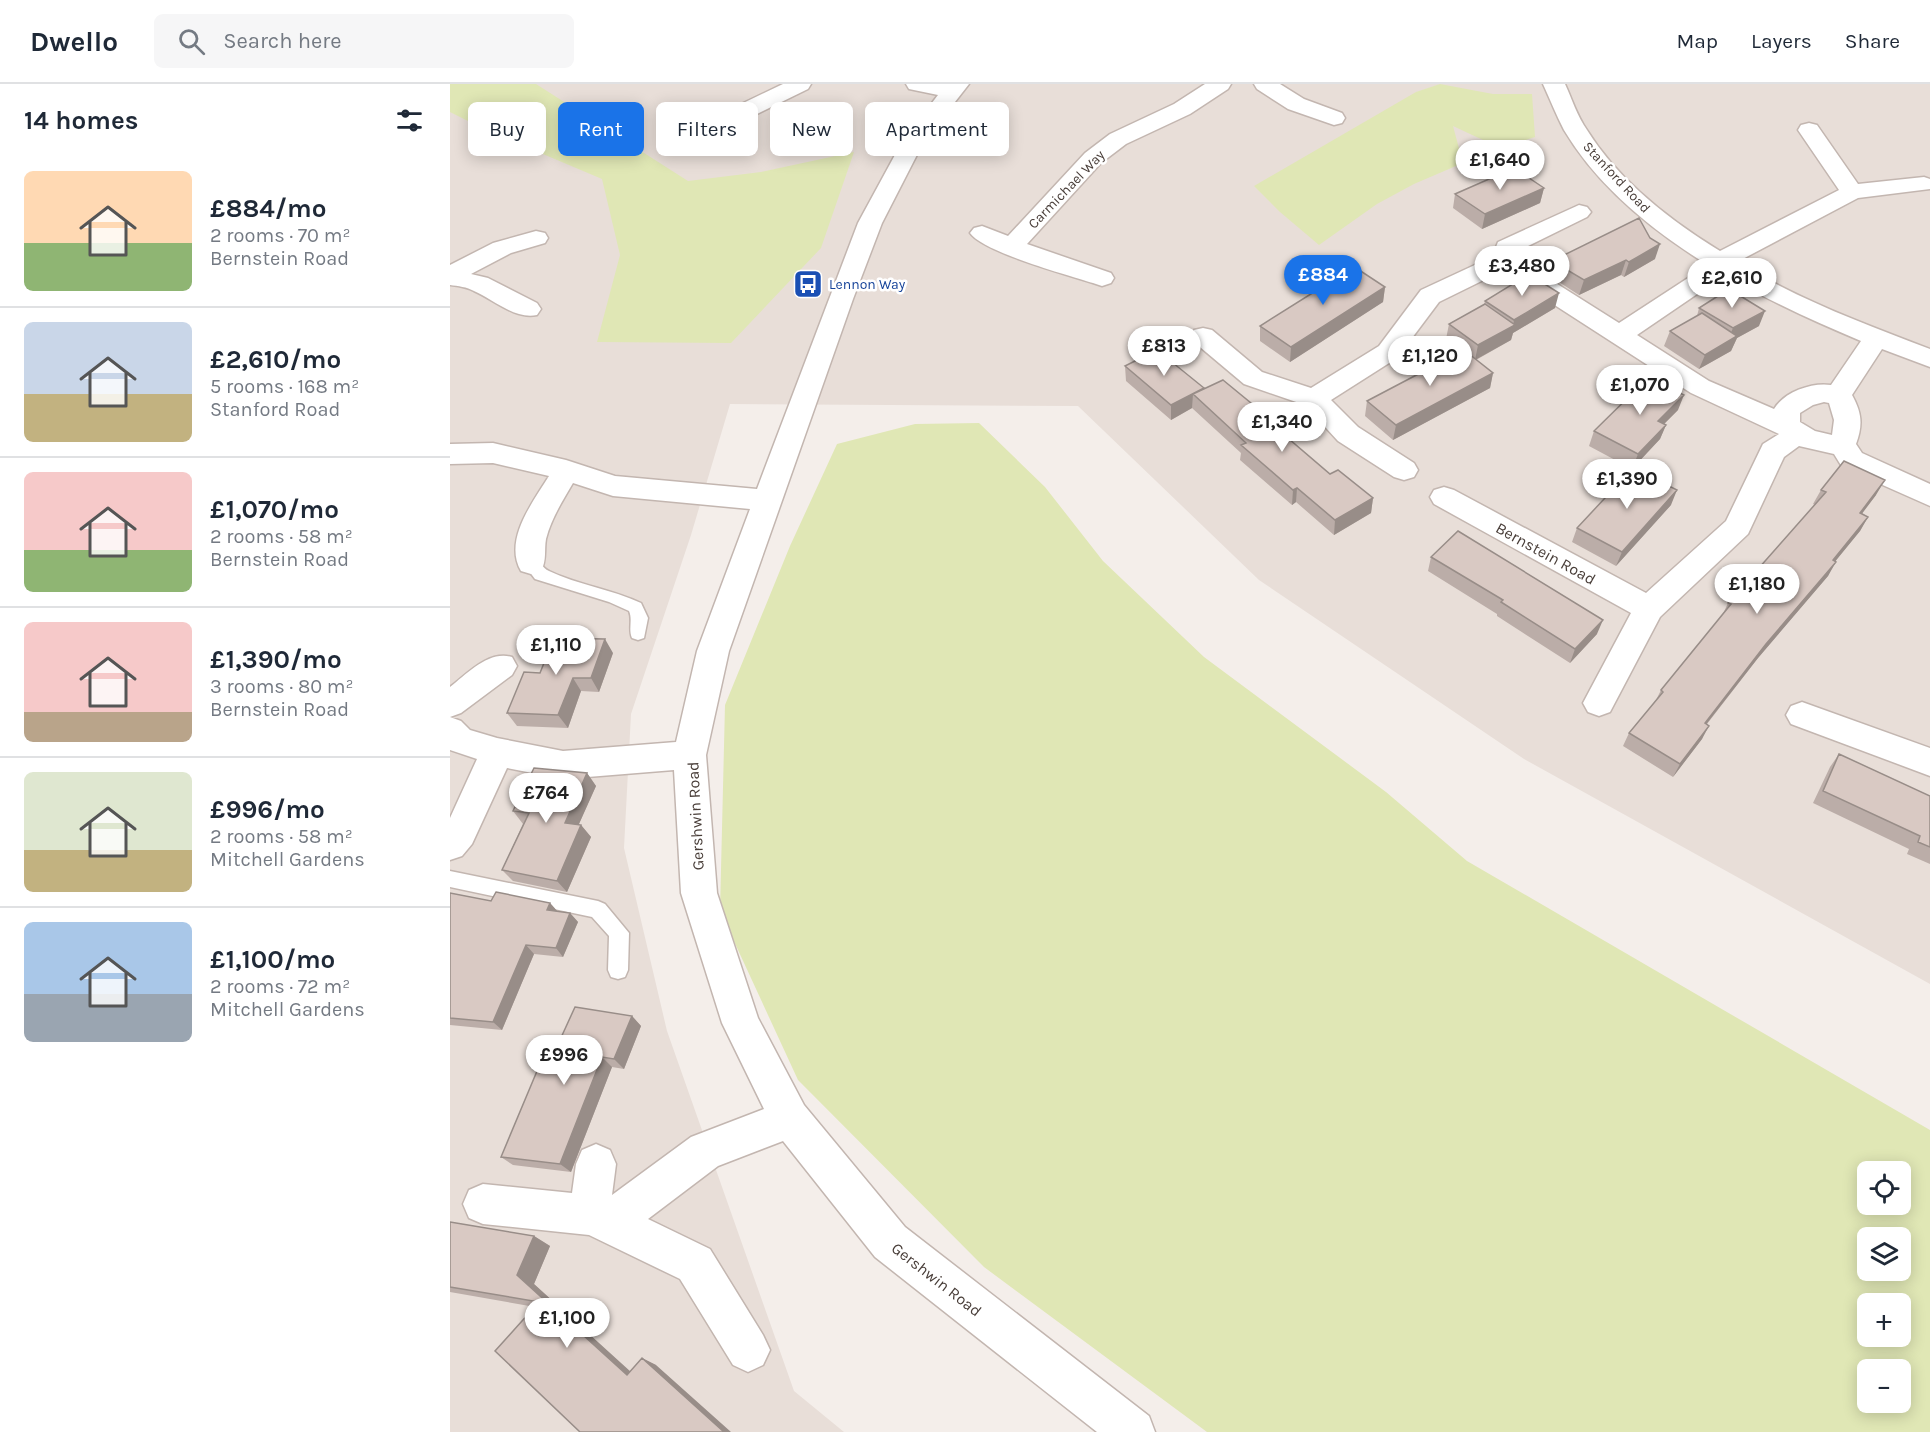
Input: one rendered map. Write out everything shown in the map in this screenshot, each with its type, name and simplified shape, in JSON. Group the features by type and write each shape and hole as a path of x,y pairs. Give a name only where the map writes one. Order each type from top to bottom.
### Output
{"street":[{"path":"758,105 800,84"},
{"path":"917,84 955,88"},
{"name":"Carmichael Way","path":"1011,247 1093,158 1118,139 1182,109 1220,84"},
{"path":"1266,84 1296,104 1334,118"},
{"name":"Stanford Road","path":"1554,84 1578,135 1640,206 1718,262 1815,313 1876,339 1930,358"},
{"name":"Gershwin Road","path":"955,88 913,142 870,223 713,651 690,756 699,893 741,1023 790,1119 890,1242 1121,1428"},
{"path":"1809,130 1851,192"},
{"path":"1718,262 1851,192 1924,184"},
{"path":"1314,399 1388,352 1430,296 1503,261 1507,247 1580,212"},
{"name":"Carmichael Way","path":"982,233 1011,247 1102,278"},
{"path":"450,276 502,248 536,238"},
{"path":"1503,261 1700,387 1817,444 1842,446 1852,460 1930,496"},
{"path":"450,276 479,283 528,309"},
{"path":"1618,336 1697,283"},
{"path":"1203,336 1253,378 1314,399 1348,434 1404,470"},
{"path":"1838,395 1876,339"},
{"path":"1791,430 1787,409 1804,398 1824,393 1838,395 1846,407 1849,427 1842,446"},
{"path":"1599,703 1648,609 1738,526 1773,451 1791,430"},
{"path":"450,454 493,453 566,470 613,486 767,500"},
{"path":"531,563 528,550 538,523 566,470"},
{"name":"Bernstein Road","path":"1444,497 1648,609"},
{"path":"450,704 501,666"},
{"path":"1802,715 1930,762"},
{"path":"450,730 459,740 497,752 563,765 690,756"},
{"path":"450,845 460,834 497,752"},
{"path":"600,1218 705,1151 790,1119"},
{"path":"596,1164 600,1218"},
{"path":"483,1204 600,1218 695,1264 748,1350"}],"lane":[{"path":"531,563 541,575 615,598 635,607 640,618 638,633"},
{"path":"450,879 598,910 619,933 618,970"}],"shaded area":[{"path":"450,84 1930,84 1930,984 1524,759 1259,580 1078,406 730,404 691,535 631,714 624,848 667,1031 794,1391 844,1432 450,1432"}],"green space":[{"path":"450,84 536,84 564,102 558,102 558,156 644,156 644,153 688,181 761,172 835,156 853,156 821,248 731,343 597,342 620,255 602,179 546,155 546,102 468,102 468,121 450,112"},
{"path":"1440,84 1493,94 1532,94 1535,137 1500,148 1453,126 1463,163 1414,184 1377,204 1319,245 1254,186 1416,92"},
{"path":"979,423 1045,487 1103,561 1204,657 1386,792 1467,861 1930,1130 1930,1432 1207,1432 984,1267 798,1080 720,911 725,705 790,546 837,444 915,424"}],"building":[{"path":"1514,168 1544,188 1485,214 1455,194"},
{"path":"1639,218 1650,238 1660,244 1629,262 1626,260 1584,280 1552,261"},
{"path":"1353,266 1385,287 1291,347 1260,326 1322,287 1320,285"},
{"path":"1529,274 1559,293 1514,320 1485,301"},
{"path":"1729,289 1765,311 1733,328 1699,308"},
{"path":"1485,304 1515,325 1478,345 1449,324"},
{"path":"1702,313 1737,336 1705,355 1670,331"},
{"path":"1157,350 1204,388 1171,405 1125,366"},
{"path":"1464,350 1493,373 1396,425 1367,401"},
{"path":"1648,378 1684,395 1658,421 1666,425 1638,454 1594,431"},
{"path":"1223,380 1273,421 1269,422 1330,474 1338,470 1373,498 1335,520 1297,488 1293,490 1241,445 1246,443 1193,394"},
{"path":"1844,461 1885,480 1860,513 1868,517 1833,560 1836,562 1766,644 1705,723 1709,726 1680,764 1629,733 1731,604 1728,603 1826,492 1821,490"},
{"path":"1633,468 1677,490 1622,552 1577,528"},
{"path":"1458,531 1603,620 1575,649 1501,602 1503,600 1431,557"},
{"path":"554,638 605,639 591,678 573,678 558,715 507,713 524,672 540,673"},
{"path":"1839,754 1930,796 1930,847 1918,842 1920,836 1823,791"},
{"path":"534,768 587,773 565,823 581,825 557,881 502,870 529,813 513,811"},
{"path":"496,892 550,903 547,910 570,913 556,948 526,945 493,1022 450,1018 450,893 491,901"},
{"path":"575,1007 632,1016 614,1059 602,1057 560,1164 501,1157 545,1052 554,1053"},
{"path":"450,1222 534,1236 517,1275 627,1375 642,1358 724,1432 580,1432 495,1351 539,1302 450,1287"}],"place":[{"name":"Lennon Way","path":"808,284"}]}
